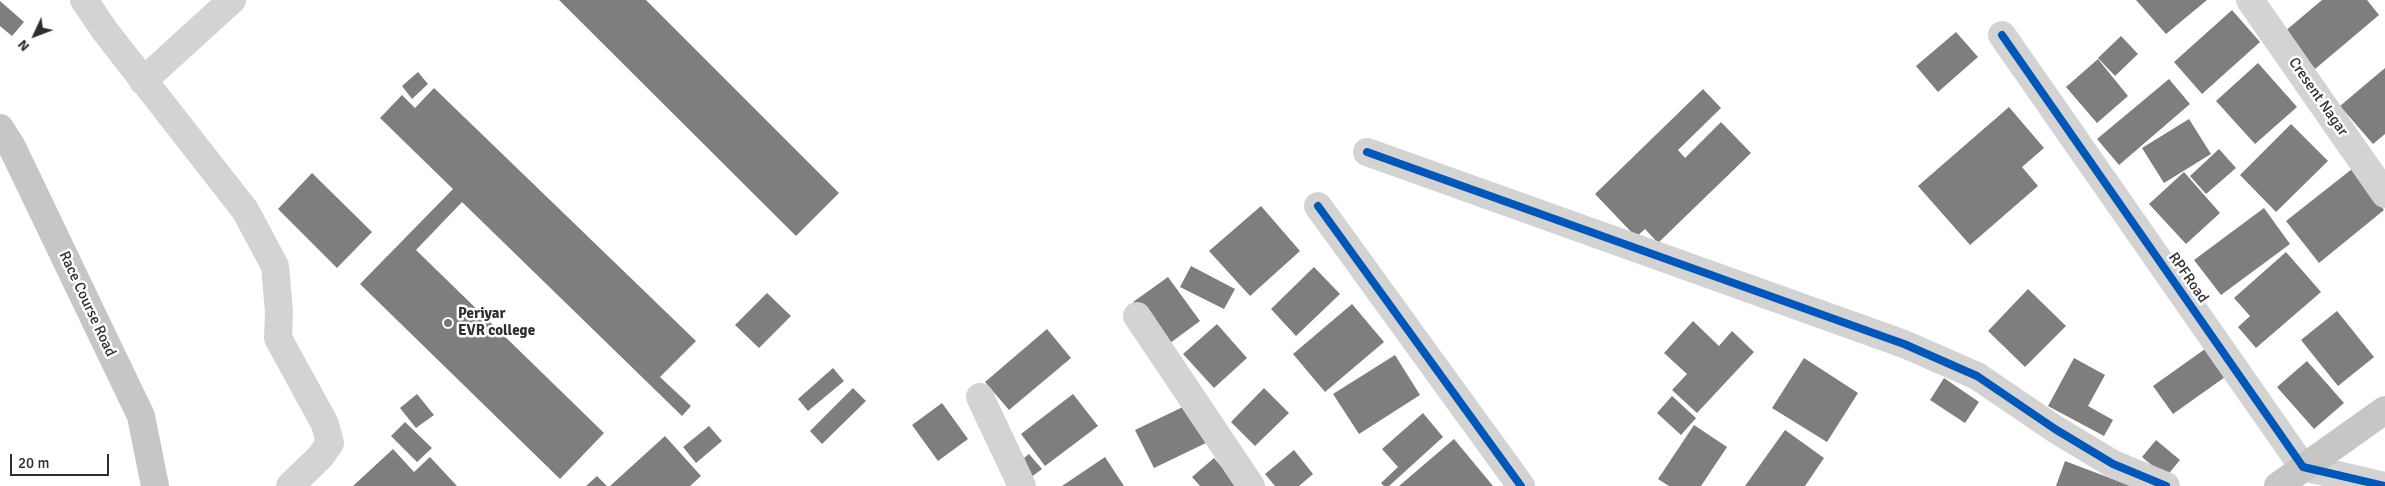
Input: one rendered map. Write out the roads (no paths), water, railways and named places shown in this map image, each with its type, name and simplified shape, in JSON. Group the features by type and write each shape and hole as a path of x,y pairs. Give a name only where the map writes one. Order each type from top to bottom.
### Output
{"main road":[{"name":"Race Course Road","path":"0,128 12,145 141,416 155,486"},
{"path":"2278,486 2385,410"}],"street":[{"path":"84,0 143,81 245,210 275,266 279,312 278,338 325,424 330,442 320,457 290,486"},
{"path":"143,81 232,0"},
{"name":"Cresent Nagar","path":"2250,0 2385,194"},
{"name":"RPFRoad","path":"2002,35 2303,467"},
{"path":"1368,152 1904,344 1977,376 2055,429 2113,464 2166,486"},
{"path":"1318,206 1521,486"},
{"path":"1137,316 1251,486"},
{"path":"980,397 1022,486"},
{"path":"2303,467 2385,486"}],"place":[{"name":"Periyar EVR college","path":"448,323"}]}
